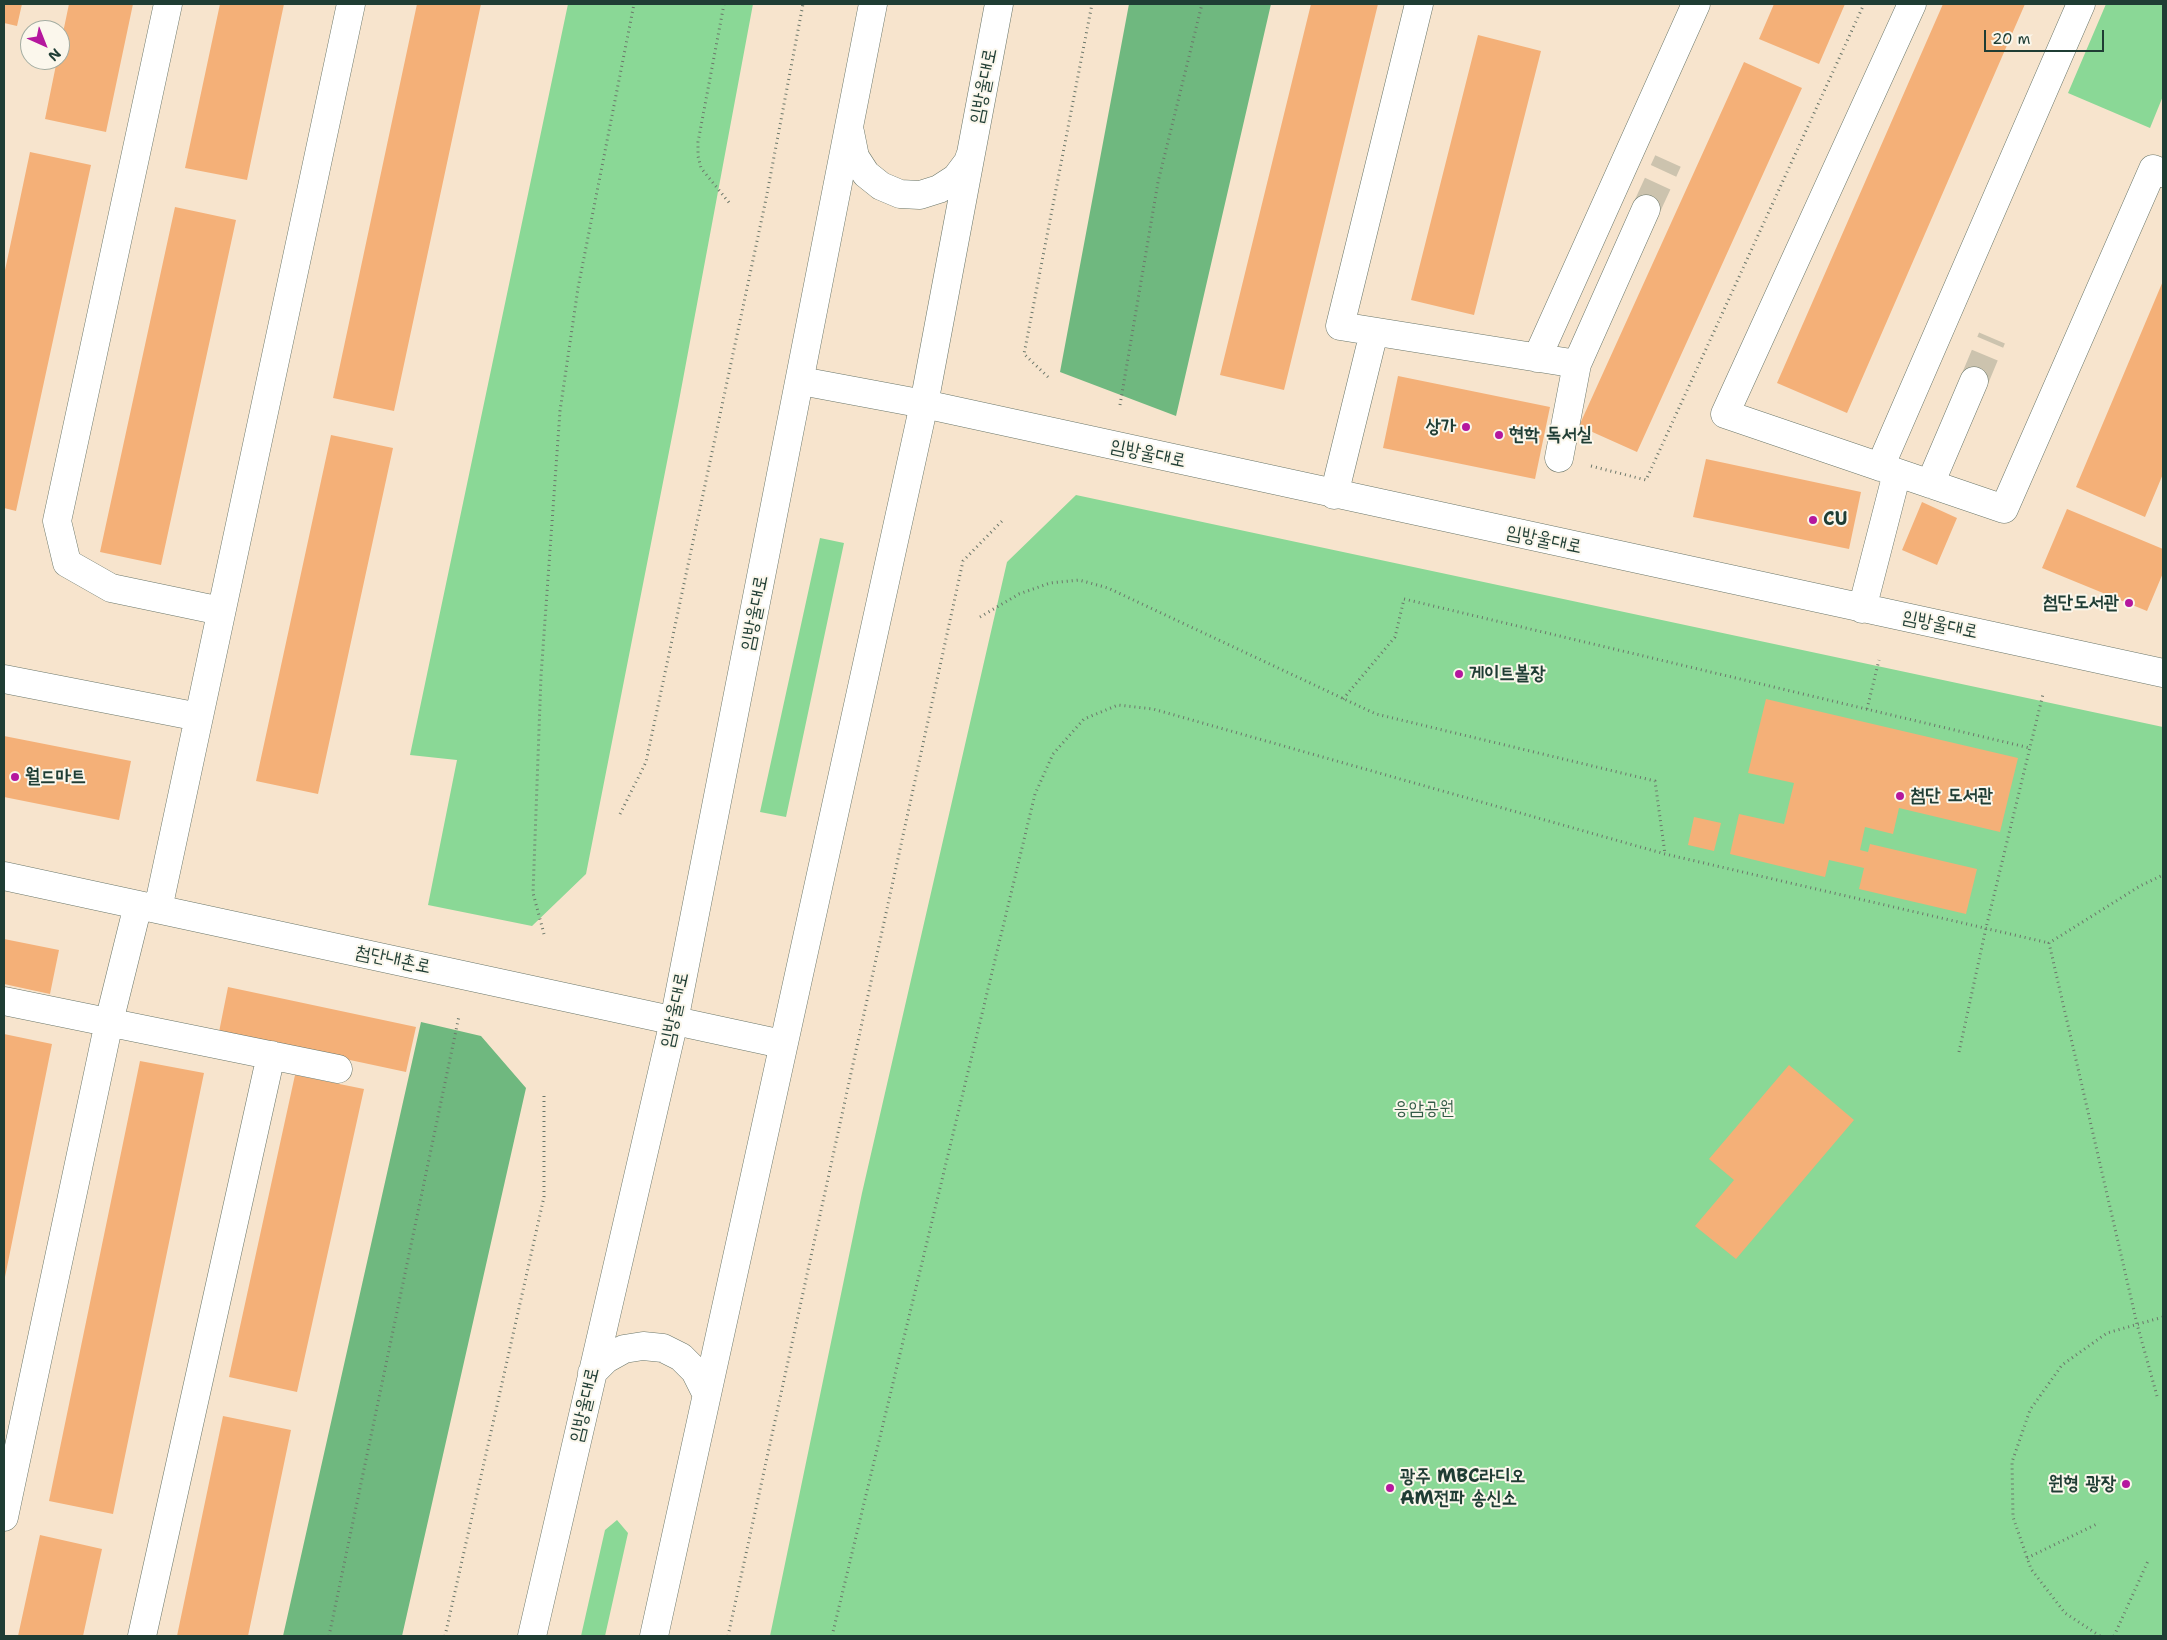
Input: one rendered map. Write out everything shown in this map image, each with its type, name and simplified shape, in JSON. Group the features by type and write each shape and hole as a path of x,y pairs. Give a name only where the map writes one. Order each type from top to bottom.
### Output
{"main road":[{"path":"168,4 57,521 68,563 111,588 221,611"},
{"path":"4,1517 109,1022 148,907 199,717 351,4"},
{"name":"임방울대로","path":"532,1636 674,1021 801,381 873,4"},
{"name":"임방울대로","path":"654,1636 782,1044 924,404 999,4"},
{"path":"1419,4 1340,326 1577,364"},
{"path":"1538,358 1696,4"},
{"path":"1912,4 1725,414 2004,509 2153,168 2163,173"},
{"path":"1862,608 1889,470 2081,4"},
{"path":"851,118 850,137 854,157 866,174 881,186 900,194 926,193 939,189 956,178 968,162 973,140"},
{"path":"1559,458 1577,364 1646,209"},
{"path":"1334,495 1374,332"},
{"name":"임방울대로","path":"801,381 924,404 1334,495 2163,673"},
{"path":"1930,484 1974,381"},
{"path":"4,678 199,717"},
{"name":"첨단내촌로","path":"4,876 782,1044"},
{"path":"4,1001 338,1069"},
{"path":"142,1636 271,1056"},
{"path":"592,1373 606,1359 624,1349 644,1346 663,1348 681,1357 695,1371 706,1393"}],"path":[{"path":"544,934 534,893 534,883 541,676 560,411 578,288 634,4"},
{"path":"724,4 698,142 698,156 701,168 731,205"},
{"path":"620,814 646,762 766,199 803,4"},
{"path":"1048,377 1024,354 1092,4"},
{"path":"1120,405 1158,182 1202,4"},
{"path":"1559,458 1646,480 1864,4"},
{"path":"728,1636 963,561 1002,520"},
{"path":"980,618 1019,594 1050,583 1079,580 1108,588 1376,714 1655,781 1665,854"},
{"path":"1343,698 1395,637 1404,599 2030,748"},
{"path":"1867,710 1879,660"},
{"path":"1959,1052 1986,928 2043,694"},
{"path":"832,1636 1035,794 1053,754 1084,719 1118,705 1153,709 1665,854 2048,943 2140,886 2163,875"},
{"path":"2048,943 2137,1324 2157,1396"},
{"path":"329,1636 459,1016"},
{"path":"445,1636 544,1197 544,1095"},
{"path":"2100,1636 2065,1613 2031,1570 2013,1517 2012,1462 2030,1410 2062,1365 2107,1333 2163,1317"},
{"path":"2027,1558 2099,1523"},
{"path":"2114,1636 2148,1561"}],"green space":[{"path":"568,4 753,4 678,406 586,874 532,926 428,905 457,760 410,755"},
{"path":"1129,4 1271,4 1176,416 1060,372"},
{"path":"2106,4 2163,4 2163,96 2150,128 2068,93"},
{"name":"응암공원","path":"1076,495 2163,727 2163,1636 770,1636 862,1193 1007,562"},
{"path":"820,538 844,543 786,817 760,812"},
{"path":"421,1022 481,1036 526,1088 402,1636 283,1636"},
{"path":"617,1520 628,1533 605,1636 581,1636 605,1530"}],"building":[{"path":"4,4 22,4 17,26 4,23"},
{"path":"69,4 133,4 106,132 45,119 55,70 70,70 70,20 66,20"},
{"path":"220,4 284,4 247,180 185,168"},
{"path":"417,4 481,4 394,411 333,398"},
{"path":"1311,4 1378,4 1284,390 1220,375"},
{"path":"1774,4 1845,4 1819,64 1759,39"},
{"path":"1943,4 2025,4 1847,413 1777,383"},
{"path":"1478,35 1541,51 1474,315 1411,300"},
{"path":"1744,62 1802,88 1637,452 1579,426"},
{"path":"30,152 91,165 16,511 4,508 4,275"},
{"path":"175,207 236,220 161,565 100,552"},
{"path":"2163,281 2163,474 2145,517 2076,487"},
{"name":"상가","path":"1398,376 1550,407 1535,479 1383,448"},
{"path":"331,435 393,448 318,794 256,781"},
{"path":"1706,459 1861,492 1849,549 1693,517"},
{"path":"1922,502 1957,518 1937,565 1902,550"},
{"path":"2067,509 2163,549 2163,573 2147,611 2042,568"},
{"name":"첨단 도서관","path":"1766,699 2018,758 2000,832 1899,808 1893,834 1865,827 1860,850 1868,852 1870,844 1977,869 1966,914 1859,889 1864,868 1829,860 1825,877 1730,854 1739,814 1784,824 1794,783 1748,773"},
{"path":"4,736 131,761 119,820 4,797"},
{"path":"1694,817 1721,823 1714,851 1688,845"},
{"path":"4,939 59,950 50,994 4,984"},
{"path":"228,987 416,1027 406,1072 219,1032"},
{"path":"4,1034 52,1044 5,1277 4,1277"},
{"path":"140,1061 204,1073 113,1514 49,1501"},
{"path":"1789,1065 1854,1120 1736,1259 1695,1226 1734,1180 1709,1159"},
{"path":"295,1075 364,1089 297,1392 229,1377"},
{"path":"223,1416 291,1430 248,1636 177,1636"},
{"path":"40,1535 102,1549 83,1636 18,1636"}],"tunnel":[{"path":"1646,209 1668,161"},
{"path":"1974,381 1992,338"}],"place":[{"name":"상가","path":"1466,427"},
{"name":"현학 독서실","path":"1499,435"},
{"name":"CU","path":"1813,520"},
{"name":"첨단도서관","path":"2129,603"},
{"name":"게이트볼장","path":"1459,674"},
{"name":"월드마트","path":"15,777"},
{"name":"첨단 도서관","path":"1900,796"},
{"name":"원형 광장","path":"2126,1484"},
{"name":"광주 MBC라디오 AM전파 송신소","path":"1390,1488"}]}
